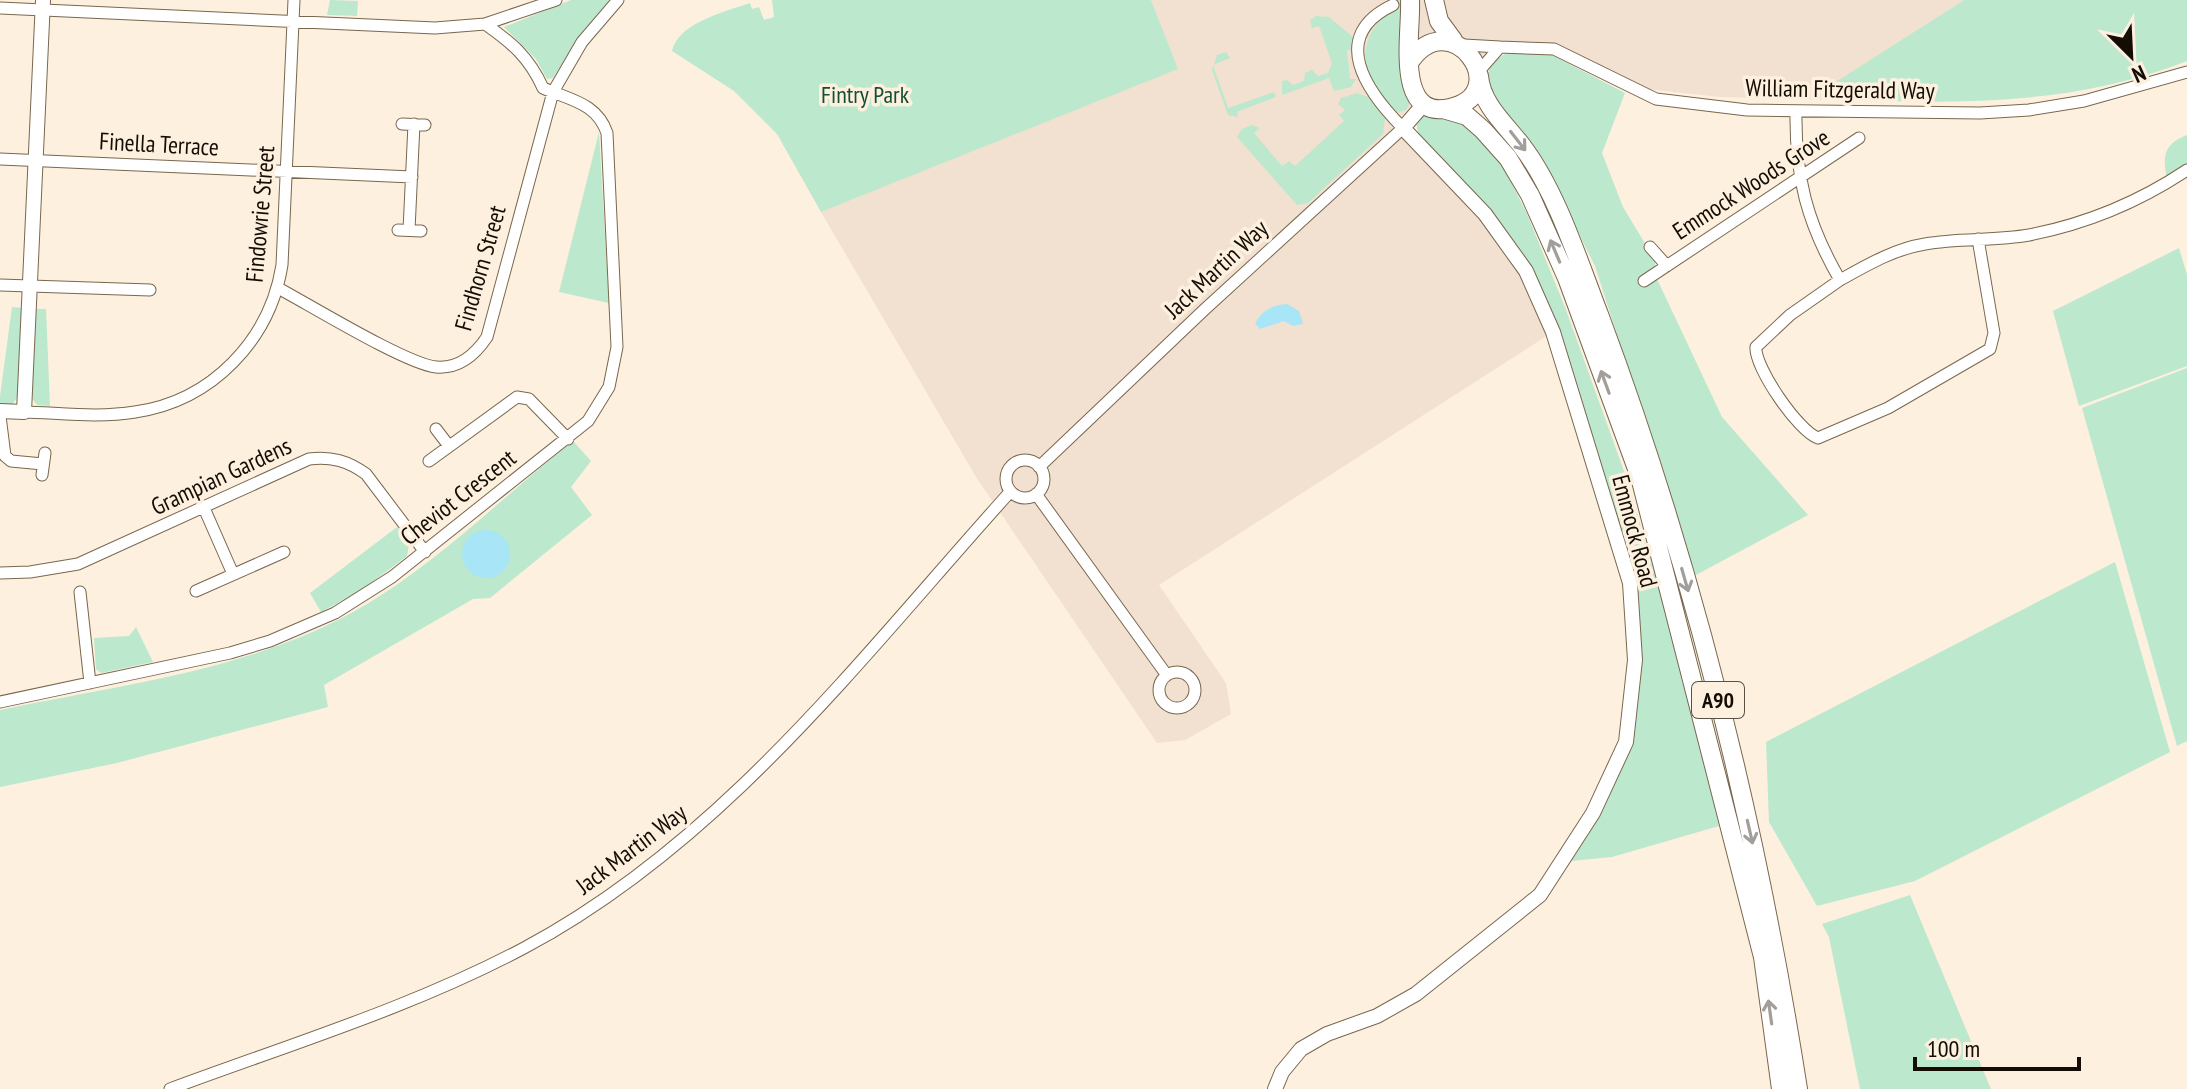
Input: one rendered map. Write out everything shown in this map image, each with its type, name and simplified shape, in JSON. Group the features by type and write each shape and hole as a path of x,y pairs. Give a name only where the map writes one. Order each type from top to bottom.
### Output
{"highway":[{"name":"A90","path":"1434,0 1439,21 1474,56 1487,101 1524,148 1540,175 1575,253 1653,478 1730,746 1776,947 1798,1089"},
{"path":"1402,2 1410,86 1424,104"},
{"path":"1409,63 1425,43 1438,39 1458,42"},
{"path":"1443,109 1463,103 1476,86 1479,74"},
{"name":"A90","path":"1424,104 1467,116 1508,158 1530,195 1567,278 1640,477 1763,957 1781,1089"}],"street":[{"name":"Findowrie Street","path":"43,464 11,461 5,456 0,414 137,412 194,393 219,376 255,337 278,288 287,172 294,0"},
{"path":"0,8 43,5 435,28 485,24 556,0"},
{"name":"Findhorn Street","path":"278,288 435,367 464,361 477,351 487,337 553,92 582,42 618,0"},
{"name":"Emmock Road","path":"1275,1089 1282,1072 1301,1049 1327,1034 1377,1016 1416,994 1540,895 1593,813 1626,742 1635,660 1630,583 1553,332 1526,271 1485,214 1367,86 1359,66 1361,35 1368,23 1402,2"},
{"path":"24,412 43,5"},
{"path":"485,24 517,47 533,65 543,88 553,92"},
{"name":"William Fitzgerald Way","path":"1458,42 1554,49 1656,99 1747,110 1980,113 2029,110 2084,101 2187,72"},
{"path":"1479,74 1500,47"},
{"name":"Cheviot Crescent","path":"0,702 230,653 303,628 364,596 425,552 588,421 609,387 617,325 607,133 602,120 592,108 553,92"},
{"name":"Jack Martin Way","path":"170,1089 440,988 524,948 603,900 691,834 768,762 1010,492 1006,479 1013,465 1024,461 1039,467 1403,128 1424,104"},
{"path":"1796,111 1795,158 1799,179 1819,243 1840,280"},
{"path":"409,231 414,124"},
{"name":"Emmock Woods Grove","path":"1644,281 1859,138"},
{"name":"Finella Terrace","path":"0,159 412,177"},
{"path":"1978,239 1994,333 1990,349 1888,408 1818,438 1803,430 1758,364 1756,347 1790,315 1840,280 1897,251 1925,244 1978,239 2030,235 2086,221 2171,183 2187,170"},
{"name":"Emmock Woods Grove","path":"1650,247 1667,266"},
{"path":"0,285 150,290"},
{"path":"429,461 517,397 529,399 568,439"},
{"path":"436,429 449,446"},
{"name":"Grampian Gardens","path":"0,573 30,572 78,564 309,459 336,460 366,474 425,552"},
{"path":"1010,492 1025,498 1036,494 1043,480 1039,467"},
{"path":"1036,494 1166,674"},
{"path":"204,508 233,574"},
{"path":"196,591 284,552"},
{"path":"80,592 90,683"}],"shaded area":[{"path":"1151,0 1964,0 1832,85 1832,100 1720,97 1628,87 1554,51 1500,47 1477,64 1464,45 1415,53 1419,100 1396,121 1485,214 1553,332 1159,585 1226,683 1231,714 1185,740 1157,743 976,477 821,212 1177,69"}],"green space":[{"path":"330,0 358,1 357,16 327,15"},
{"path":"571,0 612,0 573,46 553,78 547,79 536,59 504,27"},
{"name":"Fintry Park","path":"772,0 1151,0 1178,69 821,212 777,134 734,91 672,51 676,41 692,26 728,10 750,3 752,9 759,7 764,20 774,17"},
{"path":"1395,0 1403,0 1399,73 1411,101 1406,110 1396,113 1372,82 1365,62 1372,32 1378,23 1395,11"},
{"path":"1964,0 2187,0 2187,61 2099,87 2012,99 1923,102 1832,100 1831,85"},
{"path":"1316,16 1329,17 1353,37 1353,49 1347,50 1350,79 1356,79 1351,87 1334,91 1329,78 1282,95 1282,81 1287,80 1293,85 1304,81 1305,73 1312,70 1318,76 1328,73 1332,63 1319,26 1312,28 1310,20"},
{"path":"1226,52 1230,58 1214,65 1217,55"},
{"path":"1508,52 1550,54 1625,93 1602,153 1623,207 1655,260 1655,268 1641,278 1645,286 1657,279 1722,417 1808,515 1694,576 1595,266 1542,160 1498,103 1487,79 1491,63"},
{"path":"1213,66 1228,108 1274,92 1276,97 1237,112 1238,117 1228,115"},
{"path":"1357,93 1368,97 1385,118 1383,134 1308,203 1297,205 1237,137 1242,129 1252,125 1260,128 1254,133 1282,166 1289,161 1295,166 1344,121 1339,115 1345,110 1338,104 1341,98"},
{"path":"1427,110 1454,117 1498,156 1527,214 1565,307 1629,485 1685,679 1719,826 1612,857 1571,861 1599,814 1621,764 1636,598 1528,268 1418,133 1416,121"},
{"path":"599,132 609,303 559,292"},
{"path":"2187,135 2187,165 2167,180 2166,153 2173,143"},
{"path":"2179,248 2187,275 2187,366 2079,406 2053,311"},
{"path":"12,307 23,308 18,396 12,405 0,404 0,396"},
{"path":"35,309 46,309 50,406 37,405 31,397"},
{"path":"2187,368 2187,741 2177,746 2082,408"},
{"path":"573,441 591,461 571,487 592,515 490,598 473,599 324,685 328,707 117,763 0,787 0,710 189,672 281,645 325,626 367,604 421,567"},
{"path":"397,527 409,544 407,556 360,591 321,612 310,593"},
{"path":"2115,562 2170,752 1915,881 1817,906 1769,822 1766,742"},
{"path":"136,627 153,662 101,673 96,669 94,638 129,636"},
{"path":"1910,895 1991,1089 1860,1089 1829,937 1822,924"}],"water":[{"path":"1287,304 1299,311 1303,324 1293,326 1284,321 1260,329 1255,323 1268,309"},
{"path":"486,530 503,537 510,554 503,571 486,578 469,571 462,554 469,537"}]}
